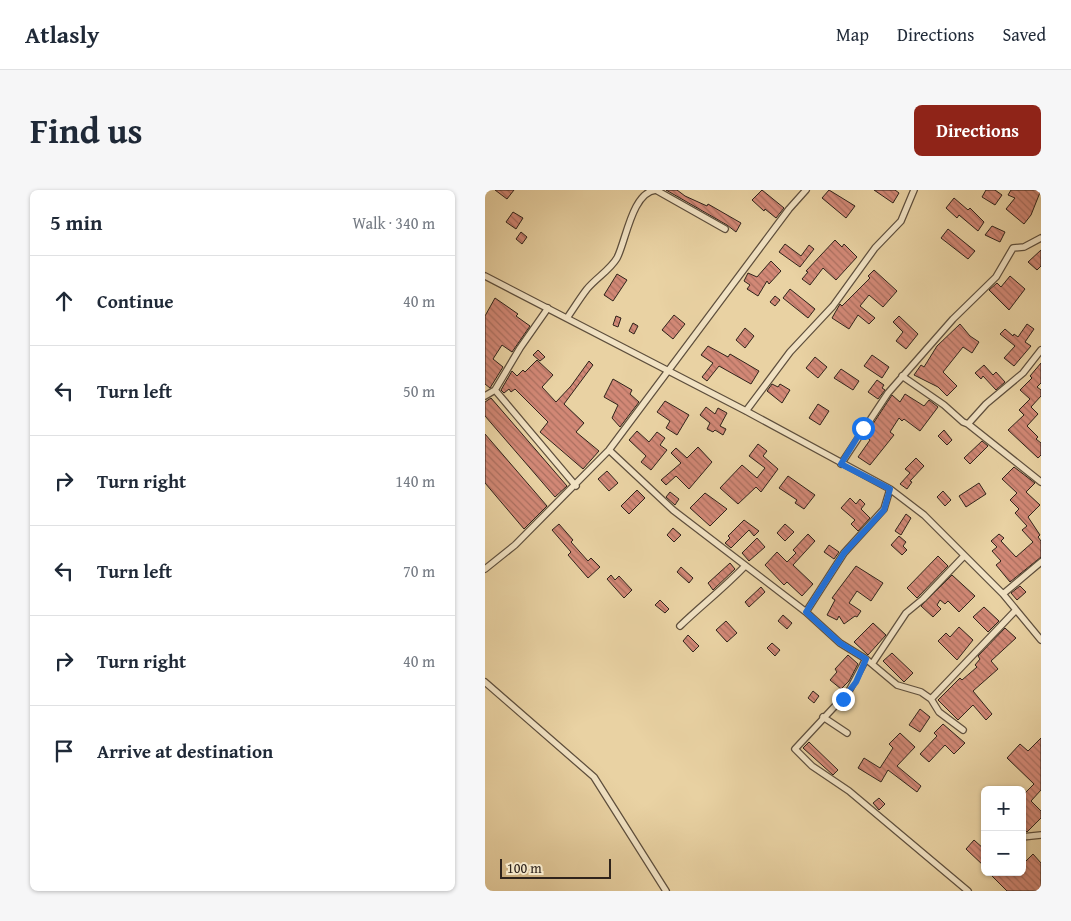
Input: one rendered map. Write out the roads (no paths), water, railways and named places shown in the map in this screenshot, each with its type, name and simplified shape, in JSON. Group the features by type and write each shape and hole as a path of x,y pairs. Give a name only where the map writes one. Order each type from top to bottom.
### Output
{"street":[{"path":"567,318 587,288 616,260 629,221 646,194 656,190 725,229"},
{"path":"485,569 515,546 540,517 576,486 609,450 669,373 789,209 806,190"},
{"path":"745,411 790,352 833,306 875,248 901,221 914,190"},
{"path":"841,464 887,392 953,319 996,277 1013,248 1024,247 1041,238"},
{"path":"485,276 745,411 890,489 924,515 1003,594 1015,611 1041,640"},
{"path":"485,396 495,390 520,348 548,308"},
{"path":"968,424 973,421 986,404 1023,373 1041,350"},
{"path":"902,376 944,405 963,422 1041,482"},
{"path":"495,390 576,486"},
{"path":"609,450 673,510 806,612 840,643 866,659 902,688 921,692 931,699 939,712 963,730"},
{"path":"806,612 844,553 884,510 890,489"},
{"path":"872,664 906,613 923,599 964,556"},
{"path":"1003,594 1041,562"},
{"path":"680,626 701,606 713,599 745,566"},
{"path":"931,699 1015,611"},
{"path":"866,659 849,691 795,749 812,766 849,791 967,891"},
{"path":"485,682 594,777 666,891"},
{"path":"823,717 847,733"},
{"path":"1026,837 1041,835"}]}
